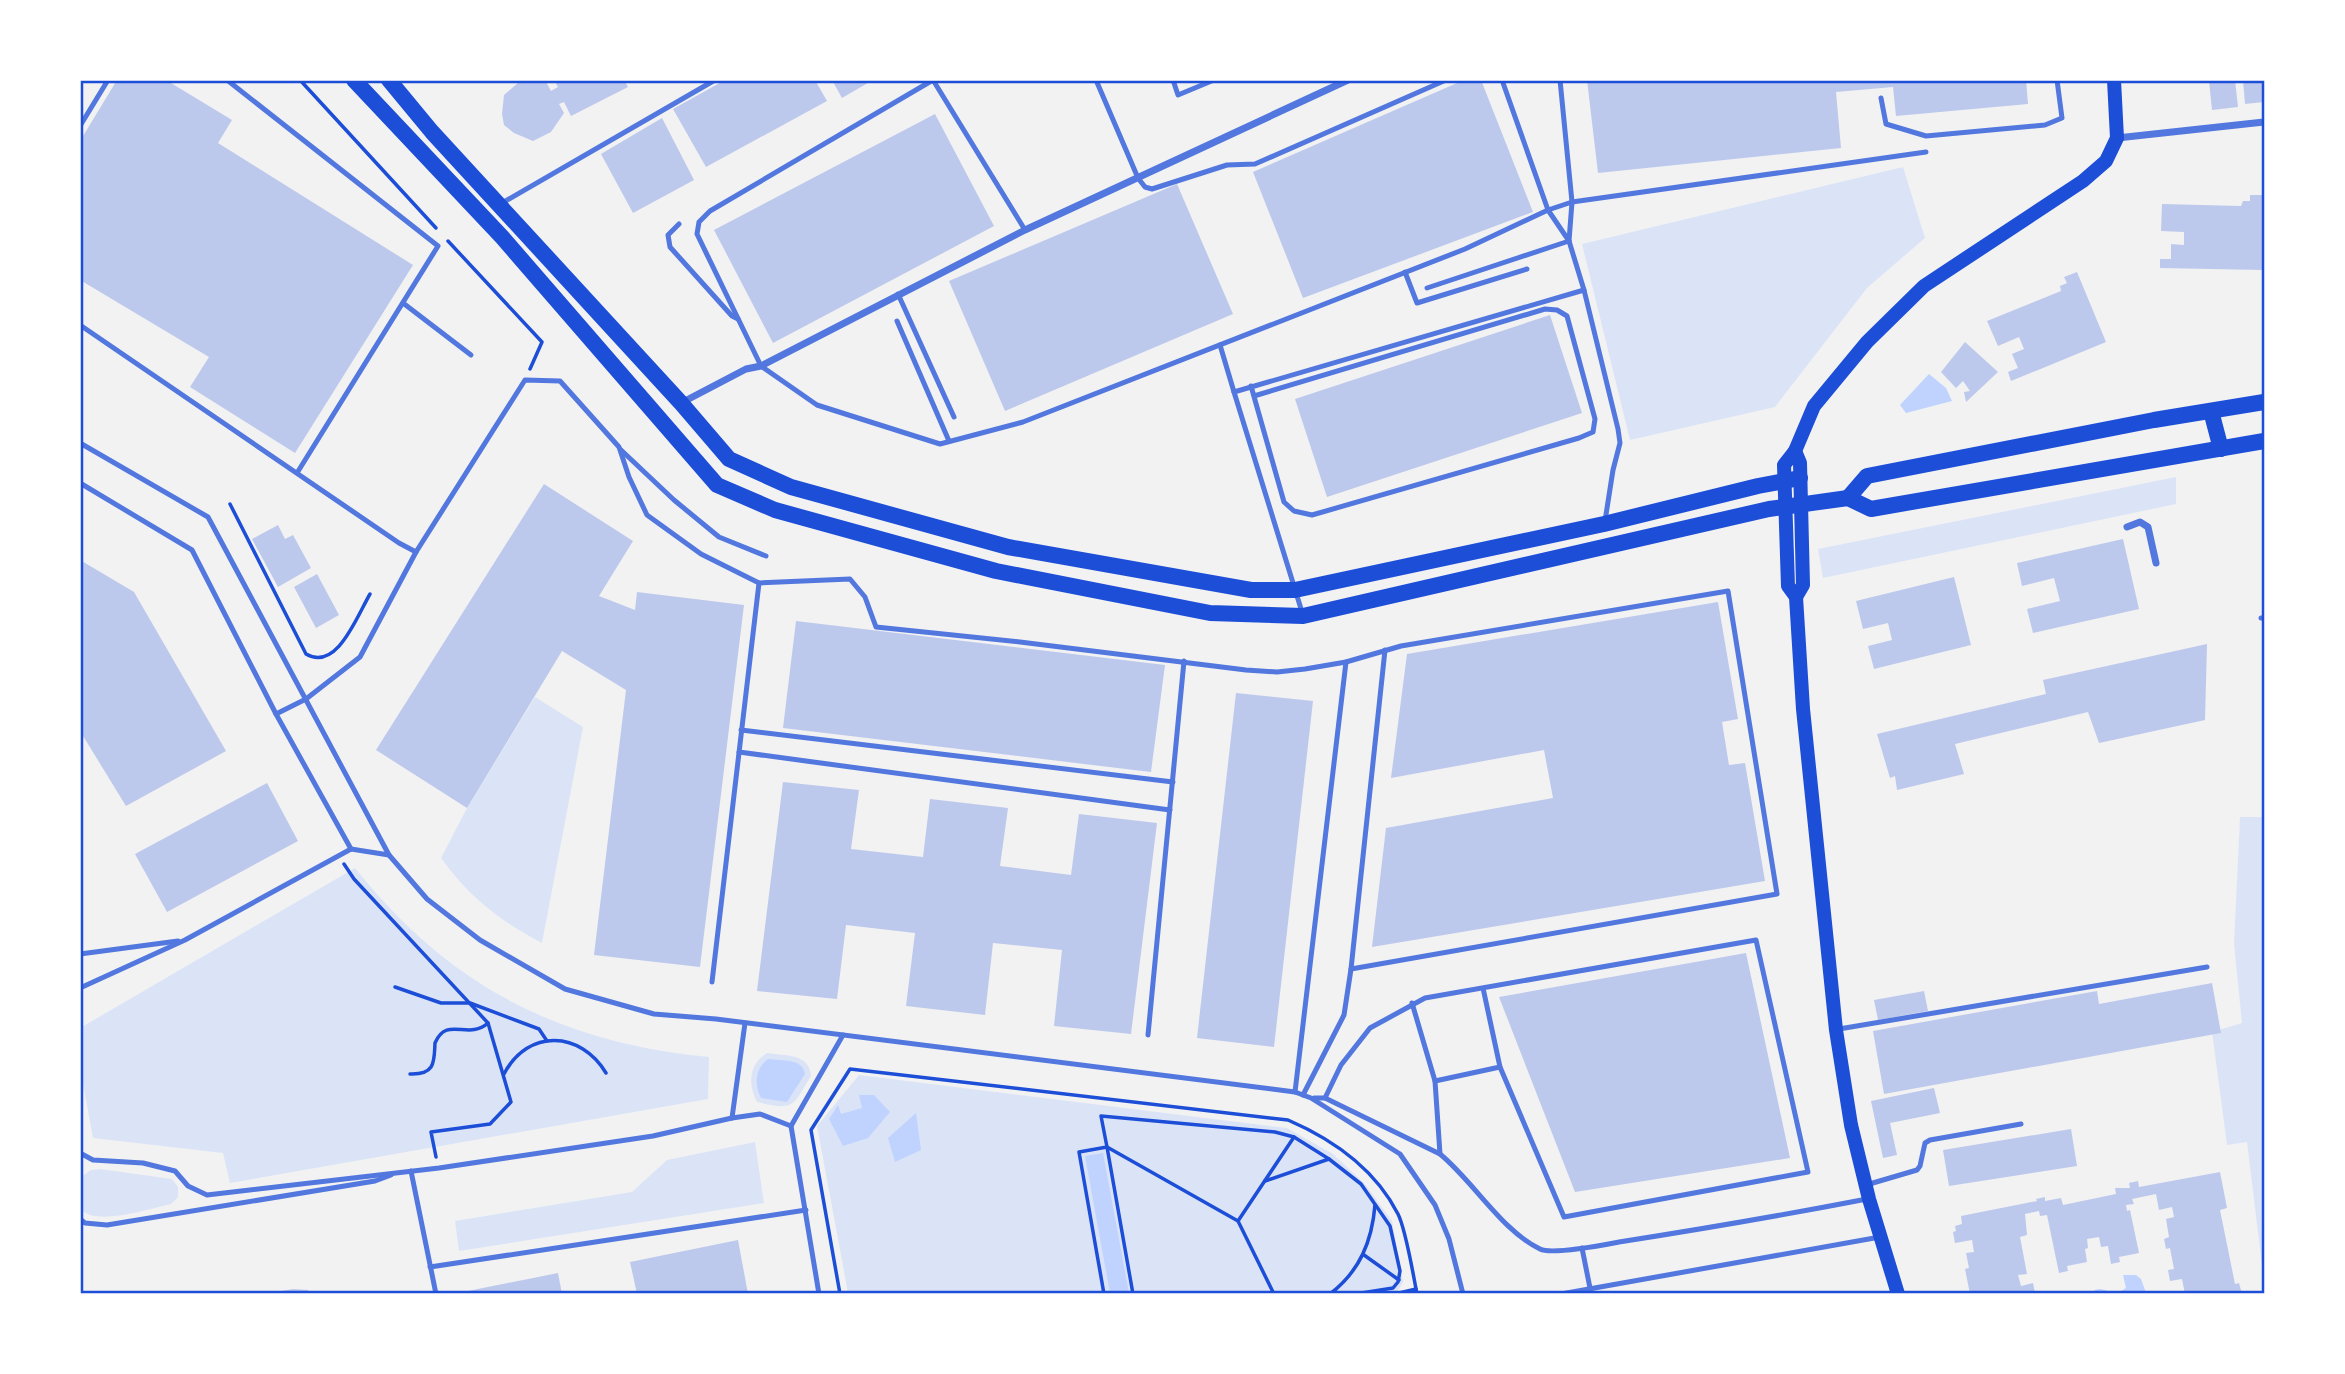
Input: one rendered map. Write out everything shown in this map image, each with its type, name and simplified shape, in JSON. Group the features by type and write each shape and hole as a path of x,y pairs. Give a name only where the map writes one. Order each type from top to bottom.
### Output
{"main road":[{"path":"354,80 502,237 717,485 775,510 996,571 1210,613 1303,616 1792,505 1848,498 1871,509 2264,442"},
{"path":"389,80 432,132 681,403 729,460 791,487 1008,547 1251,590 1295,590 1604,524 1800,478"},
{"path":"1792,505 1784,481 1784,465 1795,451 1814,406 1867,342 1924,286 2083,181 2106,161 2117,138 2114,80"},
{"path":"1848,498 1867,476 2264,402"},
{"path":"2211,411 2221,449"},
{"path":"1795,451 1800,463 1800,478 1792,505 1788,586 1796,597 1803,709 1836,1030 1851,1125 1880,1237 1898,1293"}],"street":[{"path":"681,403 747,369 761,366 1025,230 1348,80"},
{"path":"2117,138 2264,122"},
{"path":"2127,527 2140,522 2148,527 2156,563"}],"lane":[{"path":"80,126 108,80"},
{"path":"228,80 438,246 297,473"},
{"path":"499,205 715,80"},
{"path":"1025,230 933,80 710,211 699,222 697,234 761,366 817,405 940,444 1023,422 1465,249 1548,210 1572,202 1926,152"},
{"path":"1096,80 1138,178 1145,187 1152,189 1227,166 1255,164 1446,80"},
{"path":"1172,80 1178,95 1214,80"},
{"path":"1502,80 1548,210 1569,241 1584,290 1620,443 1604,524"},
{"path":"1560,80 1572,202 1569,241"},
{"path":"1881,99 1886,124 1926,135 2045,125 2062,118 2057,80"},
{"path":"679,224 668,235 670,247 732,316 738,319"},
{"path":"1427,288 1569,241"},
{"path":"1405,272 1417,303 1527,269"},
{"path":"1234,391 1584,290"},
{"path":"898,294 954,417"},
{"path":"402,303 471,355"},
{"path":"1251,386 1284,502 1294,511 1312,515 1579,438 1592,432 1595,419 1567,316 1557,310 1545,309 1254,396"},
{"path":"897,321 949,442"},
{"path":"80,325 415,552"},
{"path":"1220,345 1303,616"},
{"path":"276,714 306,699 360,657 415,552 525,380 560,381 619,447 674,500 719,537 766,556"},
{"path":"80,443 208,517 389,855 427,899 480,940 565,989 654,1014 1295,1092 1311,1098 1400,1154 1435,1205 1449,1239 1463,1293"},
{"path":"619,447 646,515 701,554 759,583 850,579 865,597 876,627 1245,670 1277,671 1346,662 1385,650 1728,591 1777,894 1351,969"},
{"path":"80,483 192,550 276,714 351,849"},
{"path":"712,982 759,583"},
{"path":"1303,1095 1344,1015 1385,650"},
{"path":"1148,1035 1184,661"},
{"path":"1295,1092 1346,662"},
{"path":"741,730 1172,782"},
{"path":"739,752 1170,810"},
{"path":"80,988 185,940 351,849 389,855"},
{"path":"80,954 185,940"},
{"path":"1325,1098 1341,1065 1370,1028 1425,998 1756,940 1808,1172 1564,1217 1500,1067 1483,988"},
{"path":"1836,1030 2207,967"},
{"path":"1412,1003 1434,1080 1440,1154"},
{"path":"732,1118 745,1023"},
{"path":"819,1293 791,1126 843,1035"},
{"path":"1434,1080 1500,1067"},
{"path":"1311,1098 1325,1098 1440,1154 1454,1165 1517,1234 1542,1251 1581,1248 1868,1192 1917,1170 1925,1143 1930,1140 2021,1124"},
{"path":"80,1153 93,1160 143,1163 175,1171 188,1186 207,1195 439,1168 653,1136 760,1114 791,1126"},
{"path":"411,1171 436,1293"},
{"path":"80,1219 92,1224 107,1225 375,1181 397,1172"},
{"path":"430,1267 806,1210"},
{"path":"1561,1293 1880,1237"},
{"path":"1581,1248 1590,1288"}],"path":[{"path":"230,504 306,653 311,657 324,658 336,651 370,594"},
{"path":"339,856 354,879 488,1023 511,1102 490,1124 430,1132 439,1168"},
{"path":"395,987 441,1003 470,1003 539,1029 547,1041"},
{"path":"411,1074 418,1074 430,1068 436,1056 435,1043 442,1032 452,1028 477,1031 488,1023"},
{"path":"503,1076 509,1065 525,1049 547,1041 570,1042 582,1047 600,1062 606,1073"},
{"path":"839,1293 811,1130 850,1069 1288,1120 1329,1140 1347,1154 1376,1182 1399,1216 1416,1292 1395,1293"},
{"path":"1133,1293 1101,1116 1275,1132 1294,1138 1329,1159 1361,1184 1390,1226 1400,1271 1399,1280 1393,1288 1355,1293"},
{"path":"1238,1221 1294,1138"},
{"path":"1104,1293 1079,1152 1107,1147 1238,1221 1274,1293"},
{"path":"1265,1181 1329,1159"},
{"path":"1331,1293 1347,1279 1364,1255 1370,1239 1375,1205"},
{"path":"1364,1255 1399,1280"}],"shaded area":[{"path":"1903,167 1925,238 1867,288 1775,407 1630,440 1582,244"},
{"path":"2176,477 2176,504 1823,578 1818,549"},
{"path":"535,697 583,727 542,943 486,907 462,884 441,858 467,808"},
{"path":"2240,817 2264,817 2264,1282 2247,1142 2227,1145 2212,1032 2242,1023 2234,944"},
{"path":"355,868 391,909 429,945 469,976 511,1001 556,1022 604,1038 655,1050 709,1057 708,1099 230,1183 223,1153 93,1138 81,1073 80,1028"},
{"path":"767,1053 801,1059 810,1069 811,1076 791,1104 779,1106 757,1102 751,1076 756,1063"},
{"path":"859,1075 1287,1128 1333,1154 1365,1184 1392,1221 1403,1282 1398,1291 1381,1294 848,1293 817,1126"},
{"path":"755,1142 764,1203 459,1251 455,1221 632,1192 667,1160"},
{"path":"91,1170 172,1179 178,1187 178,1197 171,1204 137,1212 99,1217 89,1215 81,1210 81,1177"}],"water":[{"path":"1929,374 1946,388 1952,401 1906,413 1900,405"},
{"path":"768,1059 791,1061 803,1069 805,1074 787,1102 761,1098 757,1082 758,1072"},
{"path":"859,1095 874,1095 890,1112 868,1138 843,1146 829,1119 838,1105 841,1114 862,1108"},
{"path":"916,1113 921,1150 895,1162 888,1138"},
{"path":"1103,1153 1129,1293 1110,1293 1085,1156"},
{"path":"2123,1275 2136,1275 2141,1279 2146,1293 2091,1293 2098,1289 2112,1292 2123,1290 2126,1288"}],"building":[{"path":"117,80 166,80 232,120 218,143 413,265 295,453 190,387 209,357 80,280 80,141"},
{"path":"545,80 551,91 558,87 554,80 624,80 628,87 571,116 564,102 559,104 564,113 551,132 533,141 514,133 504,125 502,114 504,95 519,82"},
{"path":"725,80 815,80 827,101 706,167 673,109"},
{"path":"832,80 873,80 842,98"},
{"path":"1464,80 1481,80 1533,212 1303,298 1253,172"},
{"path":"1587,80 2026,80 2028,104 1896,116 1893,87 1836,92 1841,148 1598,173"},
{"path":"2235,80 2238,107 2212,110 2209,81"},
{"path":"2243,80 2264,80 2264,102 2245,104"},
{"path":"935,114 994,226 773,343 714,230"},
{"path":"662,118 694,180 633,213 601,154"},
{"path":"1177,184 1233,314 1005,411 949,281"},
{"path":"2250,195 2264,195 2262,270 2160,268 2160,259 2171,259 2171,244 2184,245 2184,232 2161,231 2162,204 2241,206 2243,201 2250,201"},
{"path":"2077,272 2106,342 2011,381 2008,372 2018,368 2012,354 2024,349 2019,337 1998,346 1987,321 2061,291 2060,286 2067,283 2064,277"},
{"path":"1550,315 1582,413 1327,497 1295,399"},
{"path":"1965,342 1998,372 1966,402 1964,392 1970,391 1963,381 1956,388 1941,372"},
{"path":"544,484 633,541 599,596 635,610 637,592 744,605 700,967 594,955 626,690 562,651 467,808 376,750"},
{"path":"278,525 285,539 293,535 311,568 278,587 252,539"},
{"path":"2123,539 2139,609 2033,633 2027,609 2060,601 2054,578 2022,586 2017,563"},
{"path":"80,560 134,592 226,751 126,806 80,731"},
{"path":"317,574 339,615 316,628 294,587"},
{"path":"1954,577 1971,645 1874,669 1868,646 1892,640 1888,623 1863,629 1856,601"},
{"path":"1718,602 1738,719 1722,722 1729,765 1745,763 1765,881 1372,947 1386,828 1553,798 1544,750 1391,778 1407,654"},
{"path":"796,621 1165,665 1151,772 783,728"},
{"path":"2207,644 2205,720 2099,743 2088,712 1955,744 1964,774 1897,790 1895,776 1890,778 1877,734 2046,694 2043,680"},
{"path":"1236,693 1313,701 1274,1047 1197,1038"},
{"path":"783,782 859,790 851,849 923,857 930,799 1008,808 1000,866 1071,875 1079,814 1157,823 1131,1034 1054,1026 1062,950 993,943 985,1015 906,1006 915,933 846,925 837,999 757,991"},
{"path":"267,783 298,841 167,912 135,854"},
{"path":"1746,953 1790,1158 1575,1192 1499,997"},
{"path":"2212,983 2221,1033 1884,1094 1873,1031 2097,991 2099,1004"},
{"path":"1924,991 1928,1011 1878,1020 1874,1000"},
{"path":"1934,1088 1940,1113 1890,1123 1897,1155 1883,1158 1871,1101"},
{"path":"2071,1129 2077,1166 1949,1186 1943,1150"},
{"path":"2220,1172 2227,1208 2220,1210 2235,1284 2239,1283 2242,1294 2185,1294 2182,1279 2170,1281 2168,1270 2174,1269 2170,1248 2166,1249 2164,1239 2169,1237 2166,1219 2174,1217 2172,1207 2159,1210 2156,1194 2132,1199 2134,1204 2126,1205 2127,1211 2130,1210 2139,1253 2119,1257 2120,1262 2111,1264 2108,1246 2101,1247 2099,1237 2087,1239 2087,1262 2067,1266 2068,1271 2059,1273 2047,1215 2040,1216 2039,1211 2025,1214 2027,1235 2020,1237 2027,1274 2018,1275 2021,1286 2033,1283 2035,1293 1970,1294 1965,1269 1969,1268 1966,1253 1974,1252 1972,1240 1955,1243 1953,1232 1956,1231 1955,1226 1962,1224 1961,1216 2037,1201 2036,1199 2045,1197 2045,1201 2061,1198 2063,1205 2116,1194 2115,1188 2130,1188 2129,1183 2138,1181 2139,1187"},
{"path":"738,1240 748,1294 637,1294 630,1262"},
{"path":"558,1273 562,1294 463,1294 463,1292"},
{"path":"293,1289 308,1290 309,1294 263,1294"}]}
